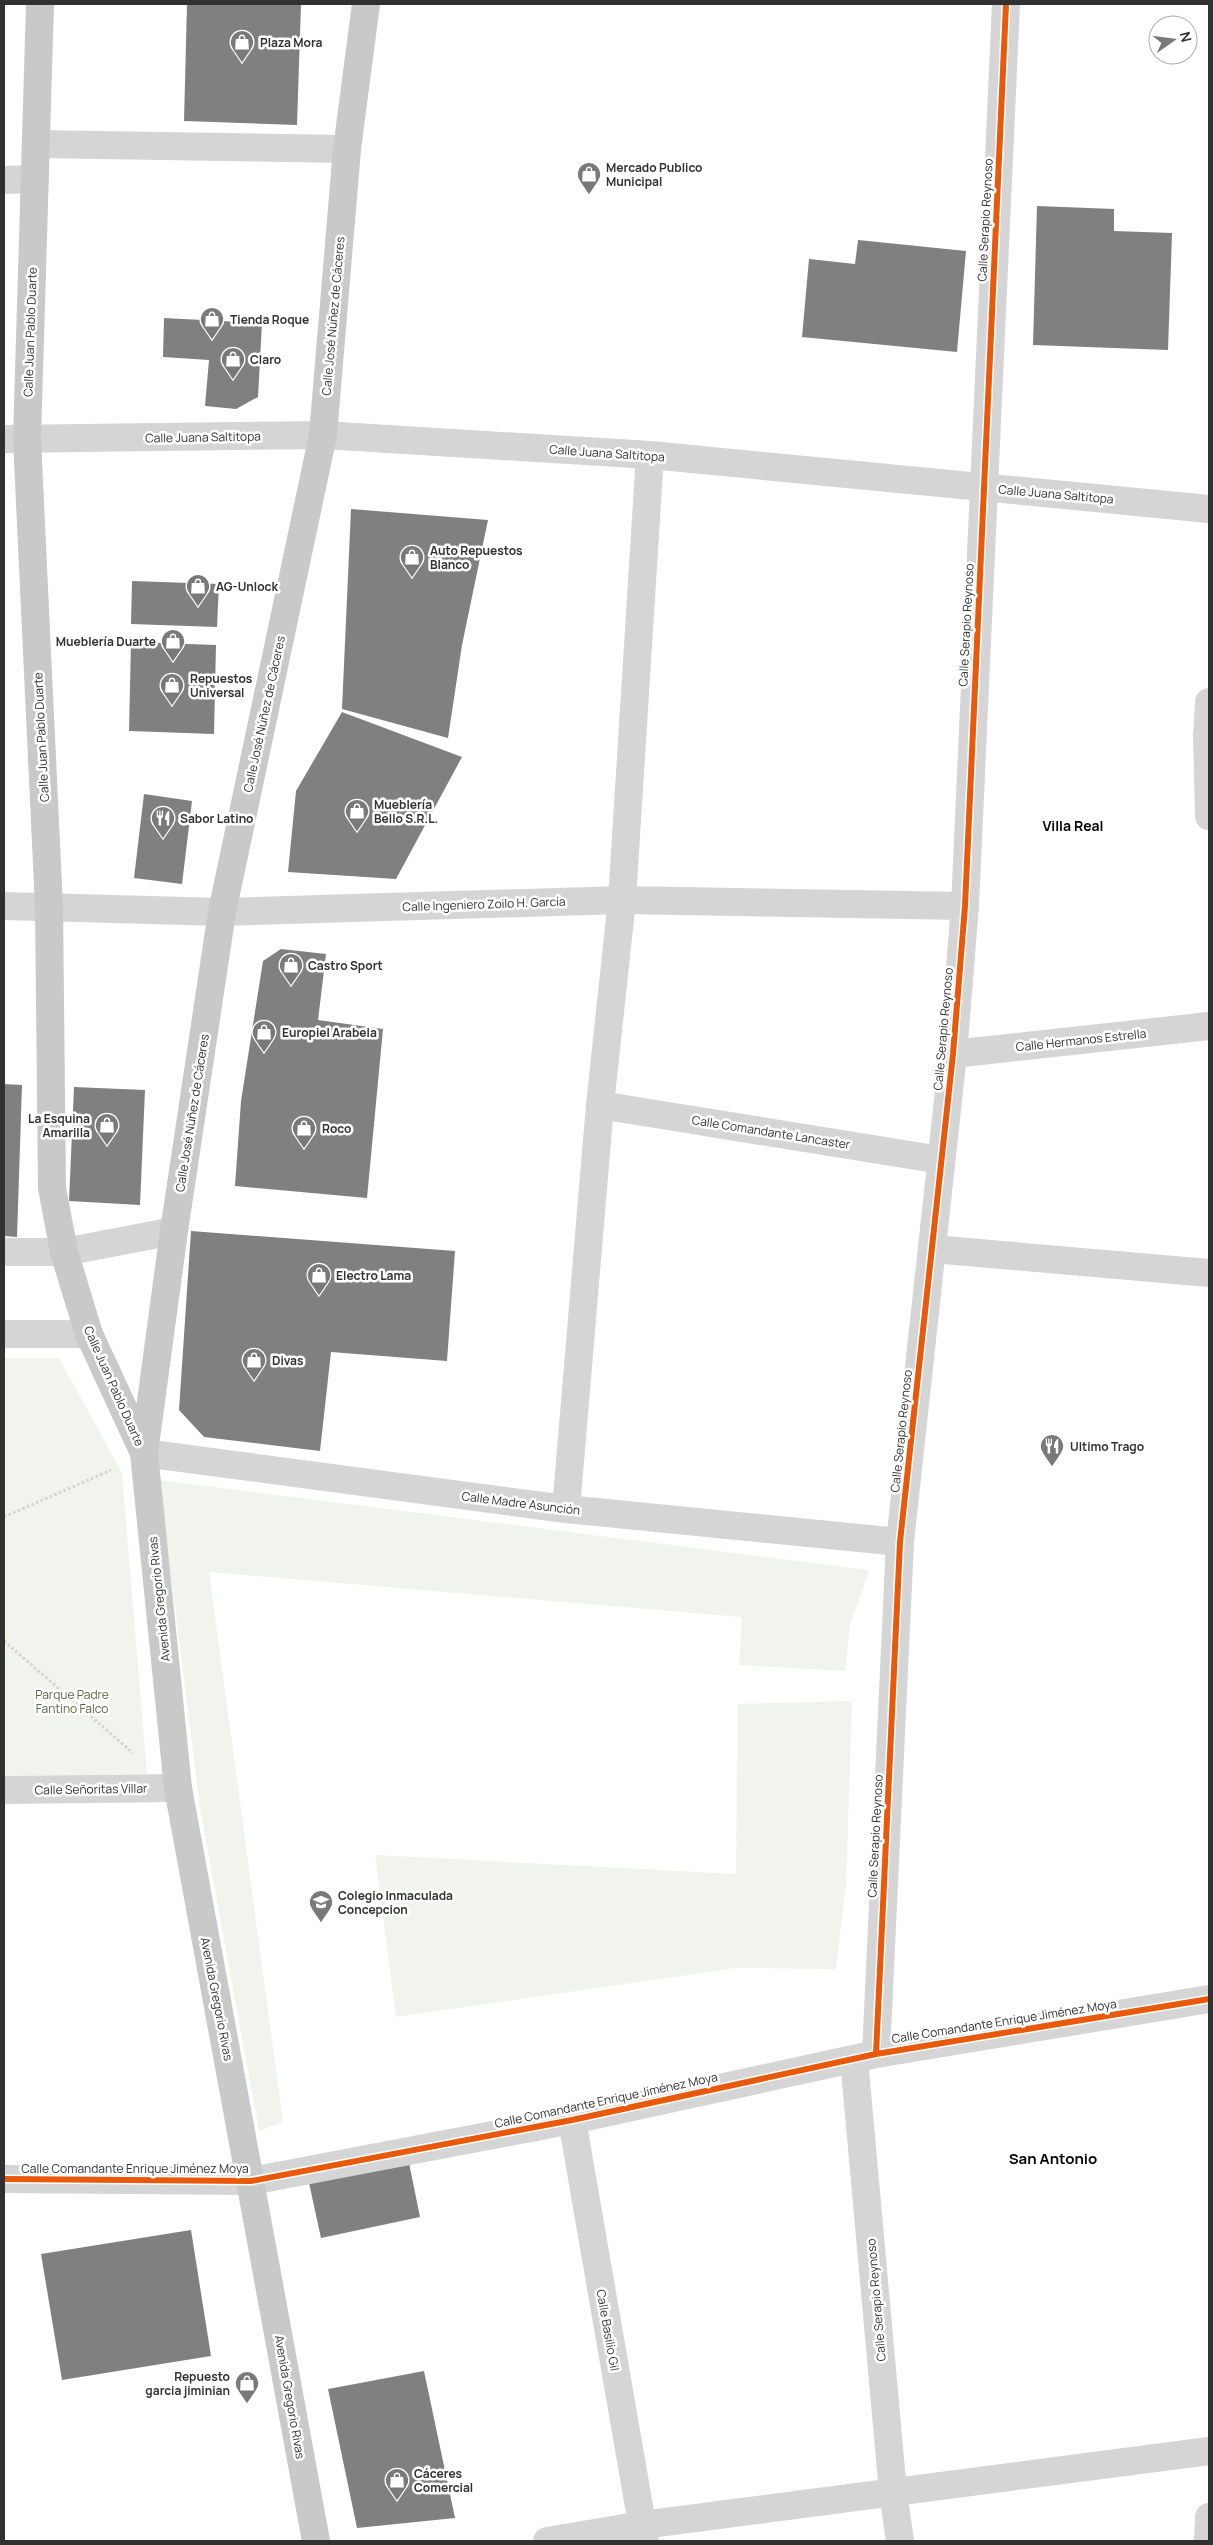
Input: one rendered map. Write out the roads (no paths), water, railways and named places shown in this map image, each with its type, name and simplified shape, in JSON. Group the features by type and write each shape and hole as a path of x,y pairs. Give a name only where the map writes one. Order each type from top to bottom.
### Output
{"main road":[{"name":"Calle Juan Pablo Duarte","path":"40,4 35,179 15,439 49,908 52,1188 64,1252 89,1334 144,1453"},
{"name":"Calle José Núñez de Cáceres","path":"144,1453 174,1231 222,912 323,435 347,149 366,4"},
{"name":"Avenida Gregorio Rivas","path":"144,1453 178,1788 316,2541"}],"street":[{"name":"Calle Serapio Reynoso","path":"900,2541 893,2492 865,2056 900,1542 954,1054 965,906 1006,4"},
{"path":"36,144 347,149"},
{"path":"4,180 35,179"},
{"name":"Calle Juana Saltitopa","path":"15,439 323,435 650,455 1209,508"},
{"path":"566,1509 600,1104 622,900 650,455"},
{"path":"1209,702 1207,736 1209,816"},
{"name":"Calle Ingeniero Zoilo H. García","path":"4,906 222,912 622,900 965,906"},
{"name":"Calle Hermanos Estrella","path":"954,1054 1209,1026"},
{"name":"Calle Comandante Lancaster","path":"600,1104 941,1160"},
{"path":"4,1252 64,1252 174,1231"},
{"path":"933,1249 1209,1273"},
{"path":"4,1334 89,1334"},
{"name":"Calle Madre Asunción","path":"144,1453 566,1509 900,1542"},
{"name":"Calle Señoritas Villar","path":"4,1790 178,1788"},
{"name":"Calle Comandante Enrique Jiménez Moya","path":"4,2179 251,2181 572,2120 865,2056 1209,1999"},
{"name":"Calle Basilio Gil","path":"572,2120 643,2533"},
{"path":"547,2541 643,2533 893,2492 1209,2451"},
{"path":"1208,2541 1209,2517"}],"place":[{"name":"Plaza Mora","path":"242,63"},
{"name":"Mercado Publico Municipal","path":"589,195"},
{"name":"Tienda Roque","path":"212,340"},
{"name":"Claro","path":"233,380"},
{"name":"Auto Repuestos Blanco","path":"412,578"},
{"name":"AG-Unlock","path":"198,607"},
{"name":"Mueblería Duarte","path":"173,662"},
{"name":"Repuestos Universal","path":"172,706"},
{"name":"Mueblería Bello S.R.L.","path":"357,832"},
{"name":"Sabor Latino","path":"163,839"},
{"name":"Castro Sport","path":"291,986"},
{"name":"Europiel Arabela","path":"264,1053"},
{"name":"La Esquina Amarilla","path":"107,1146"},
{"name":"Roco","path":"304,1149"},
{"name":"Electro Lama","path":"319,1296"},
{"name":"Divas","path":"254,1381"},
{"name":"Ultimo Trago","path":"1052,1467"},
{"name":"Colegio Inmaculada Concepcion","path":"321,1923"},
{"name":"Repuesto garcia jiminian","path":"247,2404"},
{"name":"Cáceres Comercial","path":"397,2501"}],"district":[{"name":"Villa Real","path":"1073,825"},
{"name":"San Antonio","path":"1053,2158"}],"park label":[{"name":"Parque Padre Fantino Falco","path":"72,1701"}]}
